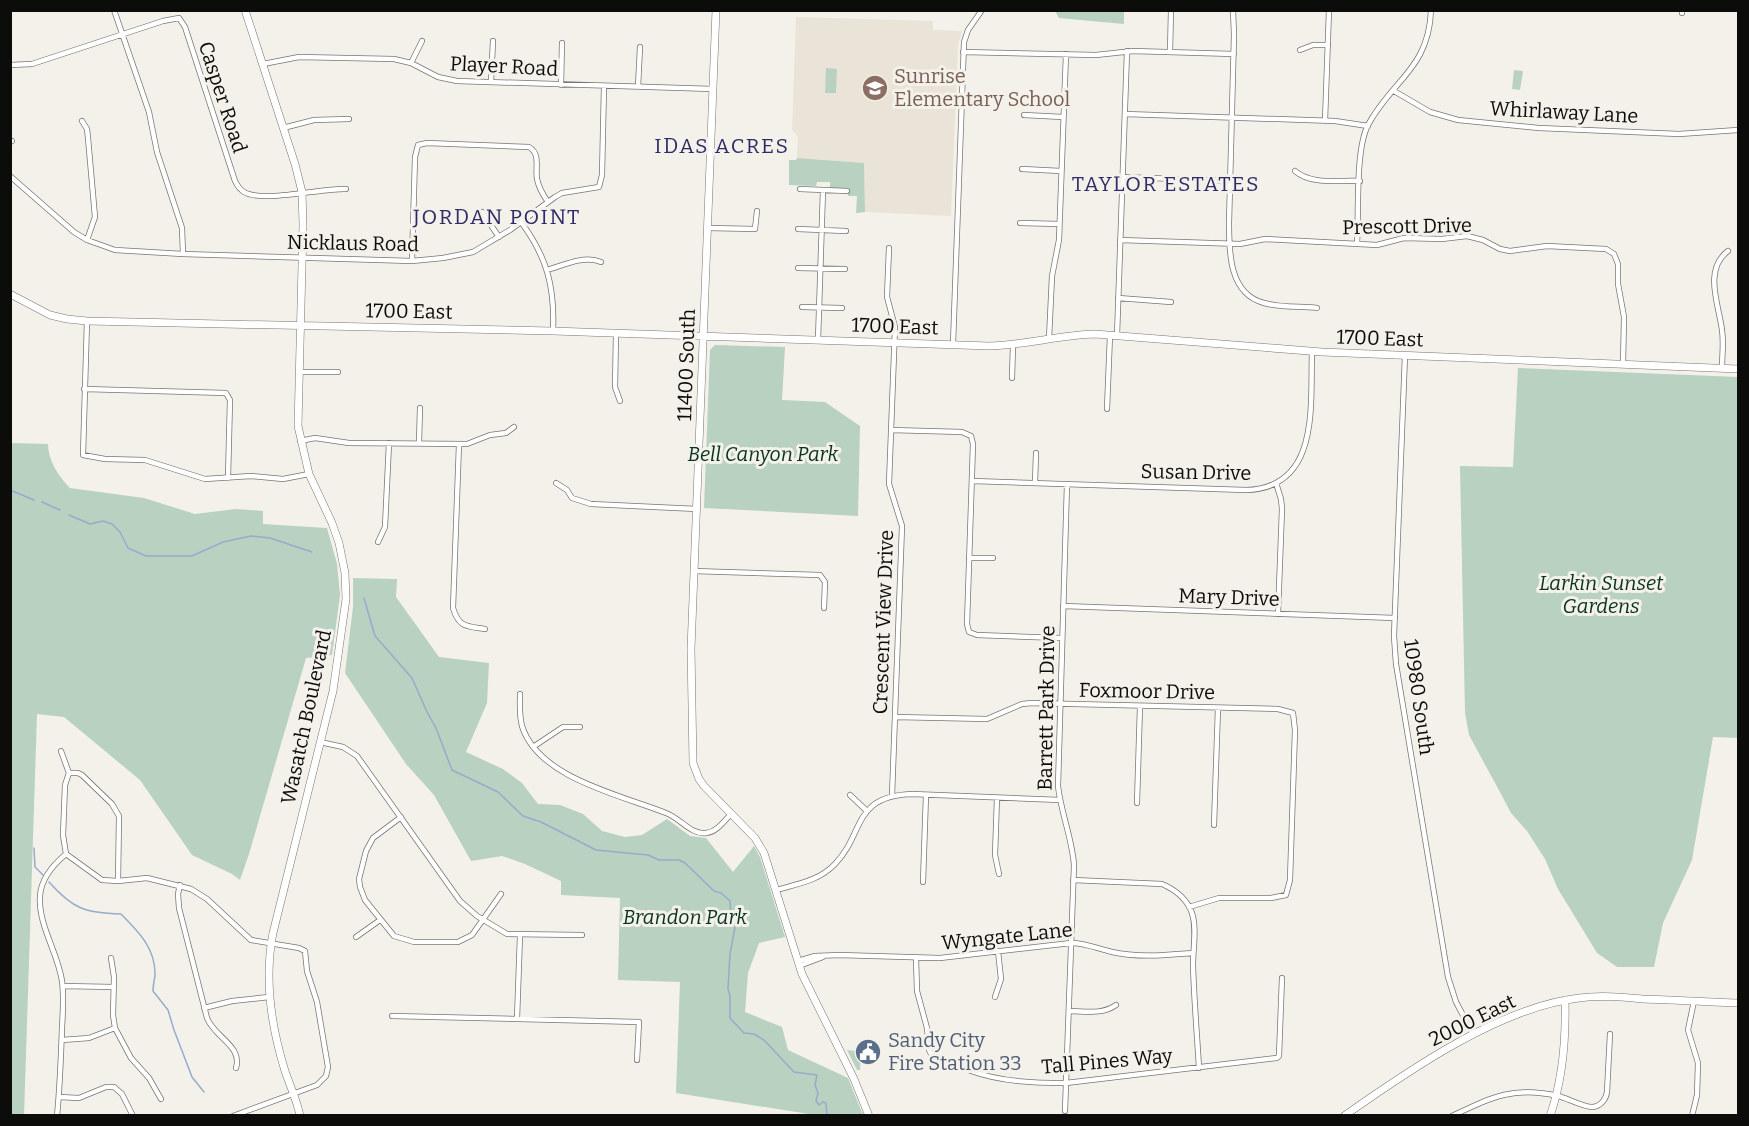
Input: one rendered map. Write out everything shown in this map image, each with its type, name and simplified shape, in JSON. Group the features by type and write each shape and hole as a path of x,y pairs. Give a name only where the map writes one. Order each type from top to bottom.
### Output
{"main road":[{"name":"Wasatch Boulevard","path":"245,10 302,192 297,410 300,441 309,474 336,534 343,562 345,584 345,608 335,676 270,944 269,997 284,1064 300,1116"},
{"name":"11400 South","path":"716,10 690,649 693,763 699,779 760,845 809,990 851,1073 869,1116"},
{"name":"1700 East","path":"10,294 50,315 67,320 87,321 553,331 1013,345 1080,335 1114,335 1312,351 1738,369"},
{"name":"2000 East","path":"1344,1116 1473,1034 1516,1014 1565,1000 1591,997 1738,1003"},
{"path":"1550,1116 1563,1059 1565,1000"}],"street":[{"path":"114,10 149,112 158,152 182,228 183,254"},
{"path":"953,344 963,52 965,36 982,10"},
{"path":"1170,52 1171,10"},
{"path":"1233,10 1230,244 1235,276 1239,285 1251,297 1270,304 1317,308"},
{"path":"1325,121 1329,10"},
{"path":"1358,244 1361,153 1368,126 1424,50 1430,31 1431,10"},
{"name":"Casper Road","path":"10,65 32,64 163,21 179,18 185,27 237,185 244,192 254,195 283,195 302,192"},
{"path":"491,82 493,40"},
{"path":"411,63 422,41"},
{"path":"561,85 562,43"},
{"path":"1300,50 1313,45 1328,45"},
{"path":"638,87 640,47"},
{"path":"963,52 1104,55 1127,51 1234,54"},
{"path":"1107,409 1118,298 1127,51"},
{"path":"1050,339 1052,276 1059,240 1066,54"},
{"name":"Player Road","path":"263,64 286,58 313,56 394,59 411,63 447,80 713,89"},
{"name":"Nicklaus Road","path":"10,176 57,219 87,240 105,247 126,251 412,261 443,258 473,252 499,237 562,193 599,187 602,175 604,86"},
{"name":"Whirlaway Lane","path":"1394,91 1424,109 1458,120 1539,129 1656,133 1738,130"},
{"path":"1125,114 1325,121 1368,126"},
{"path":"1024,115 1064,117"},
{"path":"283,128 314,120 350,119"},
{"path":"82,121 87,129 95,211 94,224 87,240"},
{"path":"412,261 418,145 428,143 529,147 536,155 537,180 548,202"},
{"path":"1022,169 1061,171"},
{"path":"1295,171 1302,177 1311,179 1360,181"},
{"path":"1123,177 1230,181"},
{"path":"302,192 326,188 346,189"},
{"path":"800,189 847,191"},
{"path":"818,340 823,190"},
{"path":"708,228 755,229 757,211"},
{"path":"482,212 499,237"},
{"path":"521,222 539,250 548,270 553,295 553,331"},
{"path":"1020,223 1059,224"},
{"path":"798,229 846,231"},
{"name":"Prescott Drive","path":"1120,240 1240,244 1264,239 1384,244 1412,238 1442,239 1467,236 1510,251 1547,246 1606,249 1614,254 1618,264 1619,296 1624,317 1623,364"},
{"name":"Crescent View Drive","path":"889,248 887,297 894,322 890,484 902,526 892,796"},
{"path":"1722,368 1722,330 1715,277 1718,263 1728,251"},
{"path":"548,270 584,259 601,262"},
{"path":"798,268 845,269"},
{"path":"1118,298 1171,302"},
{"path":"802,307 842,308"},
{"path":"87,321 82,455 105,459 145,460 205,479 250,476 283,479 309,474"},
{"path":"616,333 615,387 620,401"},
{"path":"1012,378 1013,345"},
{"name":"Susan Drive","path":"972,480 1261,489 1276,483 1295,467 1305,449 1309,426 1312,351"},
{"name":"10980 South","path":"1405,355 1395,618 1396,664 1448,977 1456,1002 1473,1034"},
{"path":"299,372 338,372"},
{"path":"84,389 226,393 229,395 230,407 228,478"},
{"path":"419,442 420,408"},
{"path":"300,441 315,438 349,443 467,444 490,435 506,433 514,427"},
{"path":"891,430 962,432 971,436 973,444 967,624 969,632 977,635 1061,638"},
{"path":"378,542 385,527 388,444"},
{"path":"459,444 453,608 456,618 463,625 485,629"},
{"path":"1035,483 1036,453"},
{"path":"556,483 567,490 572,498 591,504 697,509"},
{"path":"1276,483 1282,509 1278,614"},
{"name":"Barrett Park Drive","path":"1065,1111 1073,880 1072,849 1060,800 1059,704 1067,484"},
{"path":"969,558 993,558"},
{"path":"693,572 820,575 825,582 824,608"},
{"name":"Mary Drive","path":"1063,606 1395,618"},
{"path":"520,694 521,723 533,747 544,759 562,772 672,815 696,832 709,833 715,830 731,814"},
{"name":"Foxmoor Drive","path":"895,717 977,720 996,717 1023,704 1278,709 1293,713 1296,730 1290,880 1286,895 1271,898 1219,898 1189,907"},
{"path":"1137,803 1140,706"},
{"path":"1214,825 1218,708"},
{"path":"533,747 563,727 580,727"},
{"path":"320,742 343,747 357,756 460,901 483,921 500,931 520,935 582,935"},
{"path":"61,751 69,773 65,785 63,835 66,854 98,878 118,881 147,878 180,885 207,898 248,938 300,948 306,953 307,971 317,1002 327,1073 322,1082 233,1116"},
{"path":"69,773 82,775 116,810 120,822 118,881"},
{"path":"850,795 867,811"},
{"path":"776,890 812,880 834,865 843,854 860,819 867,811 892,796 926,795 1060,800"},
{"path":"923,882 926,795"},
{"path":"997,798 995,855 999,874"},
{"path":"401,817 373,838 366,851 360,872 362,893 389,932 400,940 414,942 450,943 466,939 483,921 501,894"},
{"path":"57,1116 63,986 60,969 43,919 40,899 41,889 48,875 56,862 66,854"},
{"path":"1073,880 1162,884 1173,889 1189,907 1193,921 1199,1068"},
{"path":"180,885 178,902 207,1018 213,1030 236,1051 238,1057 236,1068"},
{"path":"356,937 380,920"},
{"path":"517,1019 520,935"},
{"name":"Wyngate Lane","path":"799,964 815,956 940,958 1071,943 1082,943 1120,953 1164,955 1193,953"},
{"path":"996,997 1001,979 998,951"},
{"name":"Tall Pines Way","path":"916,957 917,991 927,1028 929,1050 932,1054 972,1071 1012,1081 1066,1083 1271,1060 1279,1056 1282,978"},
{"path":"111,958 114,976 113,1015 116,1028 131,1058 149,1078 160,1099"},
{"path":"63,986 113,987"},
{"path":"204,1008 232,1001 269,997"},
{"path":"1692,1116 1697,1095 1698,1062 1688,1030 1694,1001"},
{"path":"1068,1011 1100,1012 1116,1005"},
{"path":"392,1016 639,1022 637,1060"},
{"path":"62,1040 89,1038 116,1028"},
{"path":"1452,1116 1511,1092 1528,1091 1556,1096 1593,1107 1602,1102 1607,1092 1610,1035"},
{"path":"59,1097 79,1098 106,1087 114,1087 122,1094 133,1116"}],"shaded area":[{"name":"Sunrise Elementary School","path":"796,17 933,21 933,30 962,31 958,45 951,216 865,212 864,163 797,158 798,136 792,130"}],"green space":[{"path":"1055,11 1124,11 1124,24 1059,18"},
{"path":"826,68 837,69 836,93 825,93"},
{"path":"1514,70 1523,71 1520,90 1512,89"},
{"path":"797,158 864,163 865,212 856,213 857,196 848,196 849,188 830,188 830,182 817,182 816,186 789,185 789,160"},
{"name":"Bell Canyon Park","path":"715,345 785,347 782,400 825,402 860,426 858,516 704,508 710,350"},
{"name":"Larkin Sunset Gardens","path":"1518,368 1738,377 1738,738 1713,737 1692,860 1663,923 1654,967 1617,967 1597,953 1558,889 1545,859 1527,831 1511,813 1469,735 1465,713 1460,466 1513,467"},
{"path":"11,443 48,444 54,468 70,488 144,498 195,514 236,509 263,511 263,524 327,528 337,564 340,595 332,655 306,658 240,880 192,855 140,780 64,717 37,714 24,1116 10,1115"},
{"name":"Brandon Park","path":"353,578 397,579 396,597 439,657 489,663 487,703 466,752 503,769 522,783 538,804 560,805 583,814 602,831 625,837 642,835 667,819 690,836 706,838 733,872 754,846 760,857 785,937 759,943 748,973 745,1012 782,1027 788,1050 848,1078 863,1115 815,1115 676,1093 680,982 618,980 620,898 561,895 561,881 502,856 471,861 434,795 406,764 345,673 353,607"},
{"path":"847,1050 856,1051 856,1054 861,1055 860,1070 857,1070"}],"waterway":[{"path":"10,490 34,500"},
{"path":"42,502 60,510"},
{"path":"69,515 90,524 103,521 112,524 120,532 128,548 146,556 192,556 223,542 251,536 270,538 312,552"},
{"path":"364,598 375,636 412,678 436,728 452,770 498,792 523,816 541,822 596,850 648,855 659,860 679,860 714,891 721,893 730,901 731,917 735,927 730,954 728,989 730,1018 744,1033 754,1034 764,1040 794,1072 817,1075 816,1101 819,1105 826,1103 827,1116"},
{"path":"34,848 35,867 43,875"},
{"path":"49,882 65,898 80,908 121,914 140,934 153,957 155,966 153,991 168,1010 192,1077 204,1092"}],"place":[{"name":"Sunrise Elementary School","path":"875,88"},
{"name":"Sandy City Fire Station 33","path":"868,1052"}],"district":[{"name":"IDAS ACRES","path":"722,146"},
{"name":"TAYLOR ESTATES","path":"1166,184"},
{"name":"JORDAN POINT","path":"497,217"}]}
